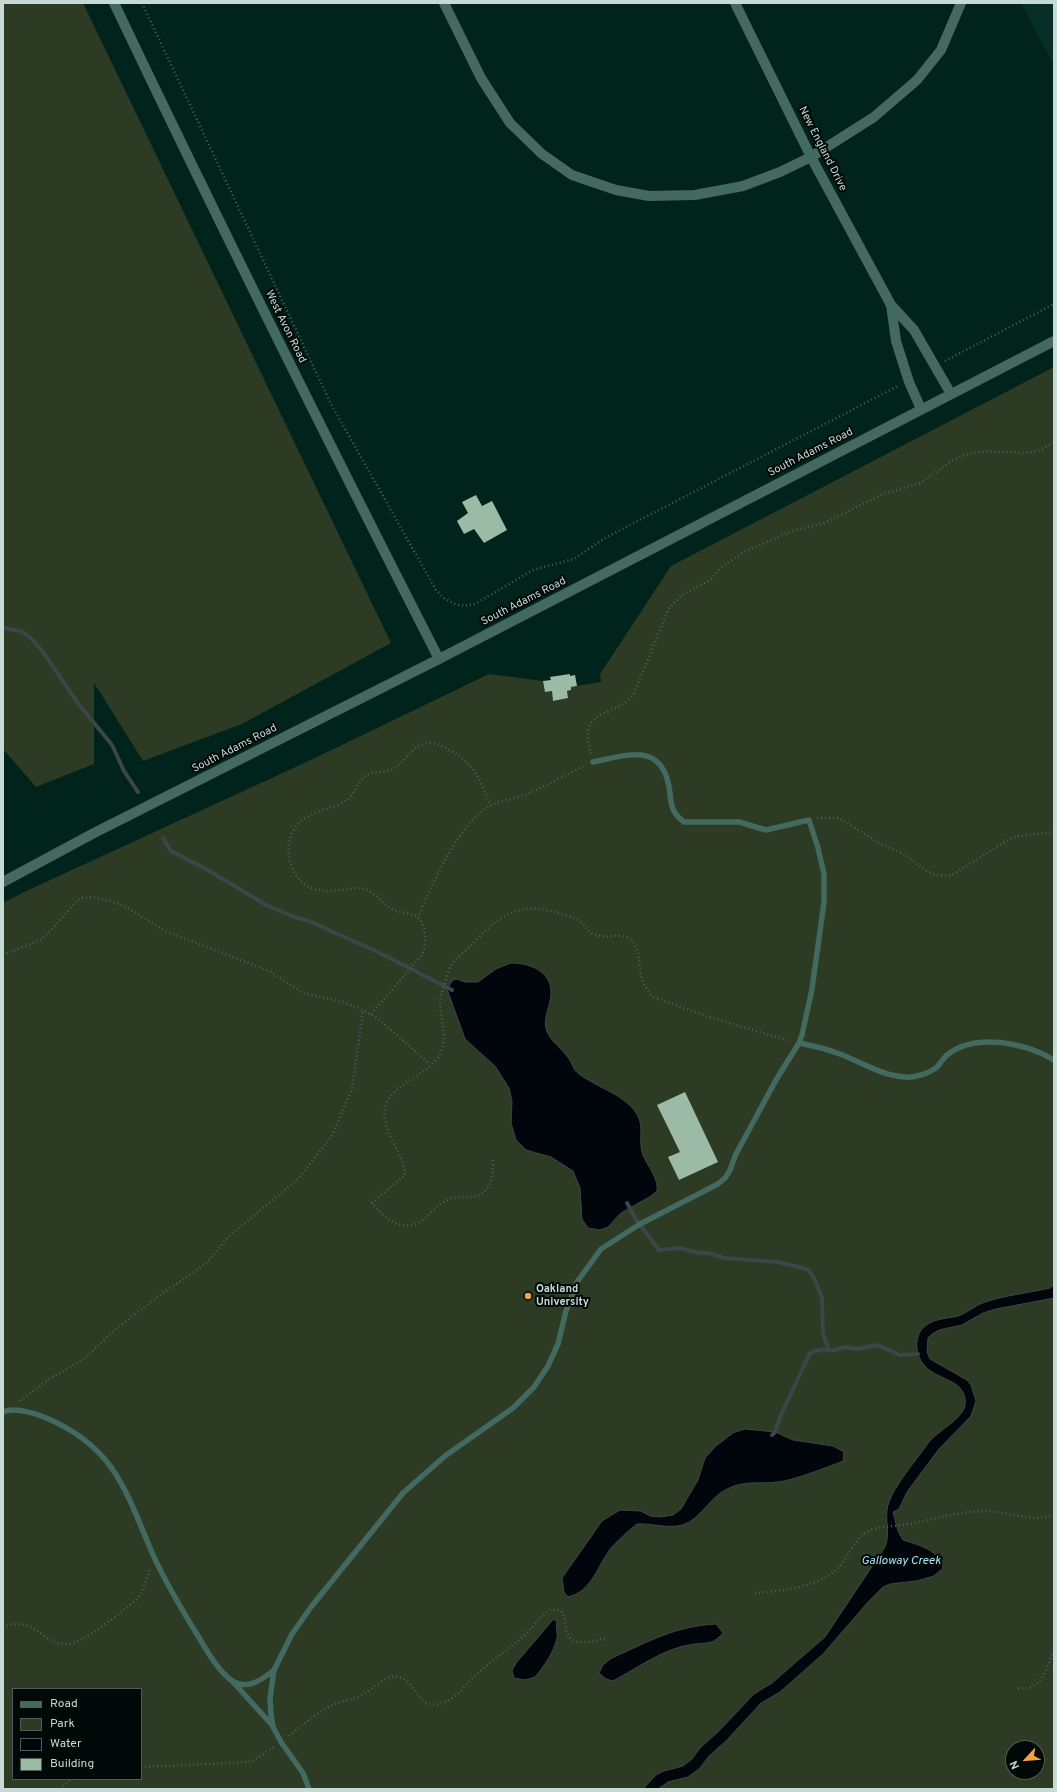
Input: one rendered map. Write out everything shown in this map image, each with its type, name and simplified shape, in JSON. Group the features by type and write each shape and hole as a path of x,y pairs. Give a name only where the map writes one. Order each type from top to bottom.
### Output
{"street":[{"name":"West Avon Road","path":"114,3 185,151 365,514 439,659"},
{"path":"444,3 481,78 510,123 542,154 572,175 616,190 649,196 695,195 743,186 780,172 811,157 874,117 917,80 941,50 961,3"},
{"name":"New England Drive","path":"735,3 811,157 891,305 914,330 951,394"},
{"name":"New England Drive","path":"891,305 896,341 908,380 921,409"},
{"name":"South Adams Road","path":"3,882 94,833 439,659 1054,341"}],"lane":[{"path":"273,1727 270,1698 274,1670 292,1634 304,1618 403,1493 445,1456 513,1408 534,1387 548,1366 558,1344 566,1311 577,1282 601,1250 640,1224 718,1184 725,1178 736,1154 776,1080 799,1043 812,989 824,902 824,874 809,820 766,830 739,822 684,822 674,813 671,806 666,772 655,759 641,755 624,756 594,762"},
{"path":"799,1043 837,1053 890,1075 907,1077 922,1074 937,1067 946,1055 959,1047 972,1043 1009,1044 1047,1056 1054,1060"},
{"path":"5,1411 36,1414 53,1421 86,1440 100,1454 122,1486 172,1594 205,1648 223,1673 273,1727 281,1742 302,1773 309,1789"},
{"path":"231,1680 242,1684 252,1684 262,1680 274,1670"}],"path":[{"path":"142,3 330,404 436,590 444,598 455,604 464,606 475,604 533,570 574,559 605,538 908,380"},
{"path":"936,366 1054,304"},
{"path":"418,918 426,898 460,836 474,818 491,805 526,794 594,762 588,740 590,723 597,715 628,701 634,693 669,608 684,594 710,580 731,560 742,553 786,533 822,524 883,494 920,483 952,461 968,454 985,451 1024,453 1037,451 1054,444"},
{"path":"371,1014 425,949 426,940 423,927 418,918 392,909 368,889 318,890 304,883 292,869 288,854 290,838 295,827 311,814 347,799 362,779 368,774 390,771 412,751 424,744 433,743 464,757 476,771 482,789 491,805"},
{"path":"809,820 822,817 839,818 879,843 913,859 925,870 935,875 943,876 952,875 1014,837 1054,832"},
{"path":"3,955 41,940 81,898 92,897 120,904 165,931 268,971 303,993 316,998 343,1002 371,1014 430,1064"},
{"path":"493,1160 492,1181 484,1192 471,1196 446,1200 416,1224 404,1226 395,1223 387,1219 372,1203 405,1175 403,1162 386,1122 385,1109 388,1101 394,1093 430,1064 440,1053 444,1040 440,1006 441,996 450,970 457,959 495,922 510,913 521,909 544,909 576,919 591,933 597,936 615,934 624,936 632,941 636,949 641,978 647,990 653,997 709,1017 799,1043"},
{"path":"5,1411 51,1378 84,1359 112,1332 160,1295 207,1263 228,1237 299,1178 332,1136 352,1089 363,1010"},
{"path":"755,1593 789,1588 821,1580 836,1570 843,1563 863,1534 875,1529 900,1526 947,1515 984,1511 1037,1518 1054,1516"},
{"path":"3,1627 16,1623 22,1624 38,1630 58,1643 65,1644 78,1641 104,1625 136,1600 142,1592 147,1572 155,1559"},
{"path":"142,1767 251,1762 329,1707 358,1698 389,1678 398,1677 405,1680 424,1702 434,1704 445,1702 455,1696 468,1682 523,1636 550,1610 562,1612 567,1633 576,1641 588,1643 604,1638"},
{"path":"1018,1688 1023,1689 1032,1686 1044,1677 1054,1651"},
{"path":"60,1789 70,1780"}],"shaded area":[{"path":"1021,3 1054,3 1054,66"}],"green space":[{"path":"3,3 83,3 391,643 242,724 143,761 94,683 94,764 36,787 3,749"},
{"name":"Oakland University","path":"1054,367 1054,1789 3,1789 3,903 315,758 489,674 543,681 545,692 552,691 553,701 568,698 567,691 571,690 571,687 601,682 600,674 671,566"}],"water":[{"path":"511,963 531,966 543,973 550,984 551,992 545,1022 548,1034 567,1056 577,1072 586,1079 611,1092 627,1103 633,1109 640,1121 641,1146 643,1155 655,1177 657,1191 621,1213 608,1227 600,1230 588,1228 582,1219 580,1188 573,1171 551,1157 526,1150 516,1140 511,1123 512,1101 509,1088 495,1066 465,1039 447,989 453,980 457,979 465,982 478,982 496,969"},
{"name":"Galloway Creek","path":"1054,1285 1054,1298 996,1309 983,1313 962,1325 939,1330 928,1338 927,1352 930,1359 967,1380 971,1385 976,1401 971,1416 939,1449 907,1492 899,1509 893,1512 898,1531 903,1540 928,1549 941,1562 943,1568 934,1576 916,1581 890,1584 883,1587 823,1654 780,1692 761,1703 726,1741 709,1756 700,1768 688,1777 668,1782 658,1789 643,1789 656,1775 664,1771 683,1766 692,1759 700,1748 718,1732 754,1694 772,1683 825,1637 885,1547 887,1542 887,1510 895,1490 929,1442 960,1415 965,1406 964,1395 960,1388 935,1374 927,1368 921,1360 917,1349 917,1344 918,1336 922,1329 930,1323 962,1315 985,1302 1050,1288"},
{"path":"745,1429 775,1432 793,1440 833,1446 844,1452 843,1461 784,1481 734,1486 718,1495 695,1518 682,1525 665,1526 637,1524 612,1547 589,1583 576,1594 568,1597 564,1592 562,1578 602,1521 620,1510 641,1511 650,1516 660,1517 673,1515 681,1509 698,1480 705,1458 716,1446 733,1433"},
{"path":"554,1619 557,1623 557,1638 554,1648 545,1664 535,1677 525,1680 514,1678 512,1670 517,1662"},
{"path":"716,1624 723,1633 713,1641 684,1646 663,1653 613,1681 606,1679 599,1673 603,1665 612,1658 650,1641 675,1631 701,1625"}],"building":[{"path":"476,495 482,506 492,501 507,530 484,543 474,529 464,534 457,521 468,513 462,502"},
{"path":"570,674 570,676 575,675 577,686 571,687 571,690 567,691 568,698 553,701 552,691 545,692 543,681 551,680 550,677"},
{"path":"685,1092 718,1162 679,1180 668,1157 680,1152 657,1105"}],"waterway":[{"path":"3,628 21,631 33,640 43,652 77,702 112,745 124,771 138,792"},
{"path":"163,838 171,851 206,869 268,906 309,921 380,953 452,990"},
{"path":"627,1203 637,1221 659,1250 680,1248 699,1253 709,1253 724,1258 777,1262 807,1269 813,1276 822,1298 823,1334 829,1350"},
{"path":"772,1435 775,1432 781,1415 810,1353 820,1350 831,1351 845,1347 857,1349 878,1345 900,1355 918,1354"}],"place":[{"name":"Oakland University","path":"528,1296"}]}
